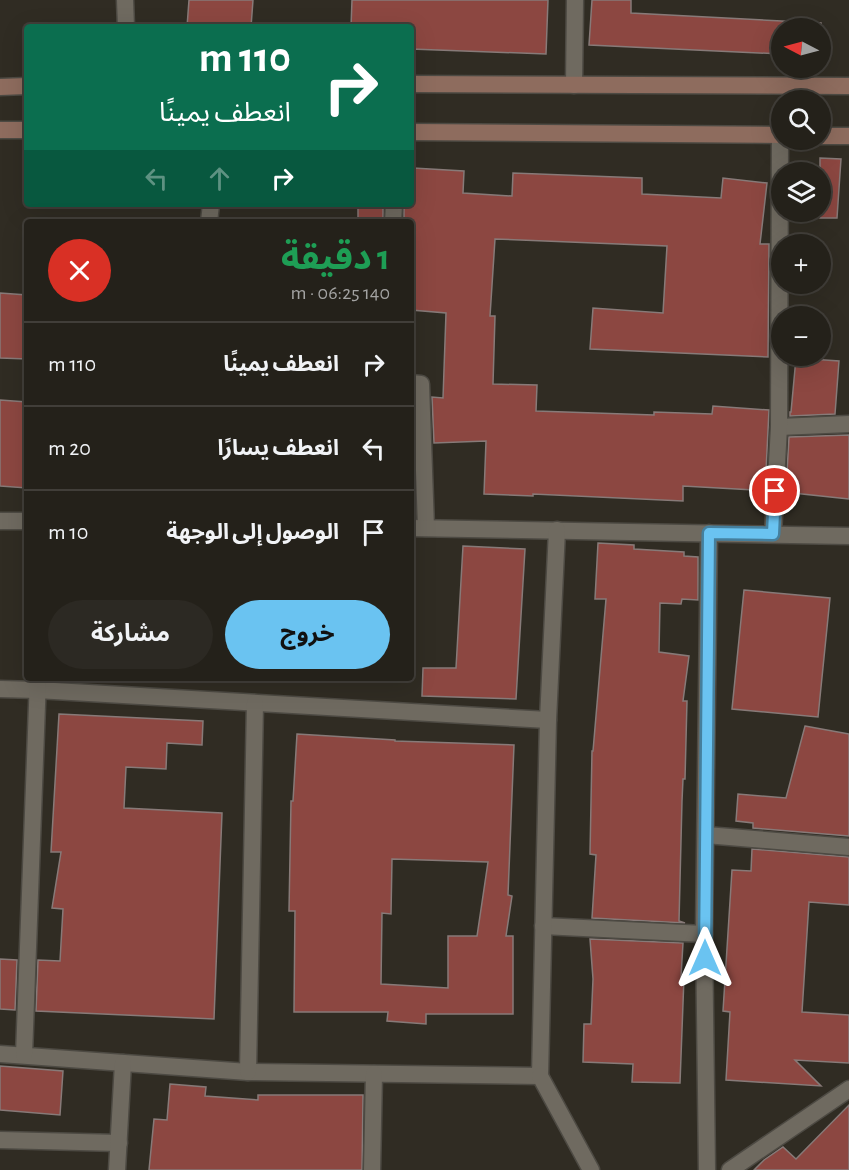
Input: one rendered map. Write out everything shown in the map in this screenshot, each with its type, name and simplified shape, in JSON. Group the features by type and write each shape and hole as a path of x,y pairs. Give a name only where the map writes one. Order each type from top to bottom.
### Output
{"main road":[{"path":"414,84 849,86"},
{"path":"0,87 24,86"},
{"path":"0,130 24,130"},
{"path":"414,132 771,135"},
{"path":"831,136 849,136"}],"street":[{"path":"125,0 126,24"},
{"path":"574,0 574,85"},
{"path":"773,534 779,427 781,150"},
{"path":"414,383 421,384 419,528 849,536"},
{"path":"779,427 849,424"},
{"path":"0,521 24,521"},
{"path":"557,530 548,720 540,1076 591,1170"},
{"path":"707,1170 704,934 709,533"},
{"path":"0,689 37,684 255,703 548,720"},
{"path":"24,1055 37,684"},
{"path":"248,1072 255,703"},
{"path":"706,835 849,847"},
{"path":"543,926 704,934"},
{"path":"0,1054 248,1072 540,1076"},
{"path":"117,1170 123,1063"},
{"path":"372,1170 374,1074"},
{"path":"730,1170 849,1089"},
{"path":"0,1140 118,1143"}],"building":[{"path":"189,0 253,0 251,24 187,24"},
{"path":"352,0 548,0 546,54 414,49 414,24 351,24"},
{"path":"592,0 631,0 631,13 771,20 771,53 589,45"},
{"path":"820,158 841,159 837,218 831,218 831,162 820,162"},
{"path":"414,168 464,171 463,193 512,196 513,173 642,178 642,194 721,198 723,178 767,183 760,244 769,244 768,357 590,349 593,308 663,313 667,246 495,239 490,316 495,316 493,384 537,385 536,411 654,415 654,412 712,414 713,406 769,410 765,491 683,486 683,501 484,494 486,441 434,443 432,397 443,398 446,313 414,310 415,225 414,219 404,219 404,207 414,207"},
{"path":"358,207 383,207 383,219 358,218"},
{"path":"0,293 24,295 24,359 0,358"},
{"path":"831,360 839,361 835,414 790,416 795,366 831,366"},
{"path":"0,400 24,402 24,488 0,486"},
{"path":"849,435 849,499 793,493 793,489 786,490 789,437"},
{"path":"598,543 634,545 634,549 684,552 684,556 698,557 698,600 682,599 681,604 660,603 659,652 689,656 683,701 687,701 679,921 685,923 592,918 596,855 590,854 592,751 606,599 595,599"},
{"path":"463,546 525,549 516,699 422,696 423,668 456,668"},
{"path":"744,590 830,598 818,717 732,709"},
{"path":"59,714 203,721 202,745 167,743 166,769 126,767 124,808 222,813 214,1019 36,1011 38,960 60,961 63,909 52,908 61,852 51,852"},
{"path":"805,726 849,734 849,836 753,828 753,823 736,821 738,794 786,798"},
{"path":"297,734 395,741 514,745 508,895 512,896 506,936 513,936 513,1014 426,1014 426,1024 387,1021 388,1012 294,1012 295,911 289,911 291,801 293,801","holes":["392,859 488,862 477,936 448,936 448,988 381,984 382,913 391,914"]},
{"path":"752,849 849,857 849,905 809,902 802,1012 849,1015 849,1063 795,1060 821,1086 726,1080 730,1012 723,1011 732,870 751,871"},
{"path":"590,939 683,943 680,1083 632,1082 633,1064 583,1062 584,1024 591,1024 593,979"},
{"path":"0,959 17,960 15,1010 0,1009"},
{"path":"0,1066 63,1071 60,1115 0,1110"},
{"path":"170,1084 206,1087 205,1096 258,1100 258,1095 363,1095 362,1170 149,1170 154,1119 167,1120"},
{"path":"849,1105 849,1170 754,1170 783,1147 796,1159"}],"route":[{"path":"705,958 709,533 773,534 775,491"}]}
